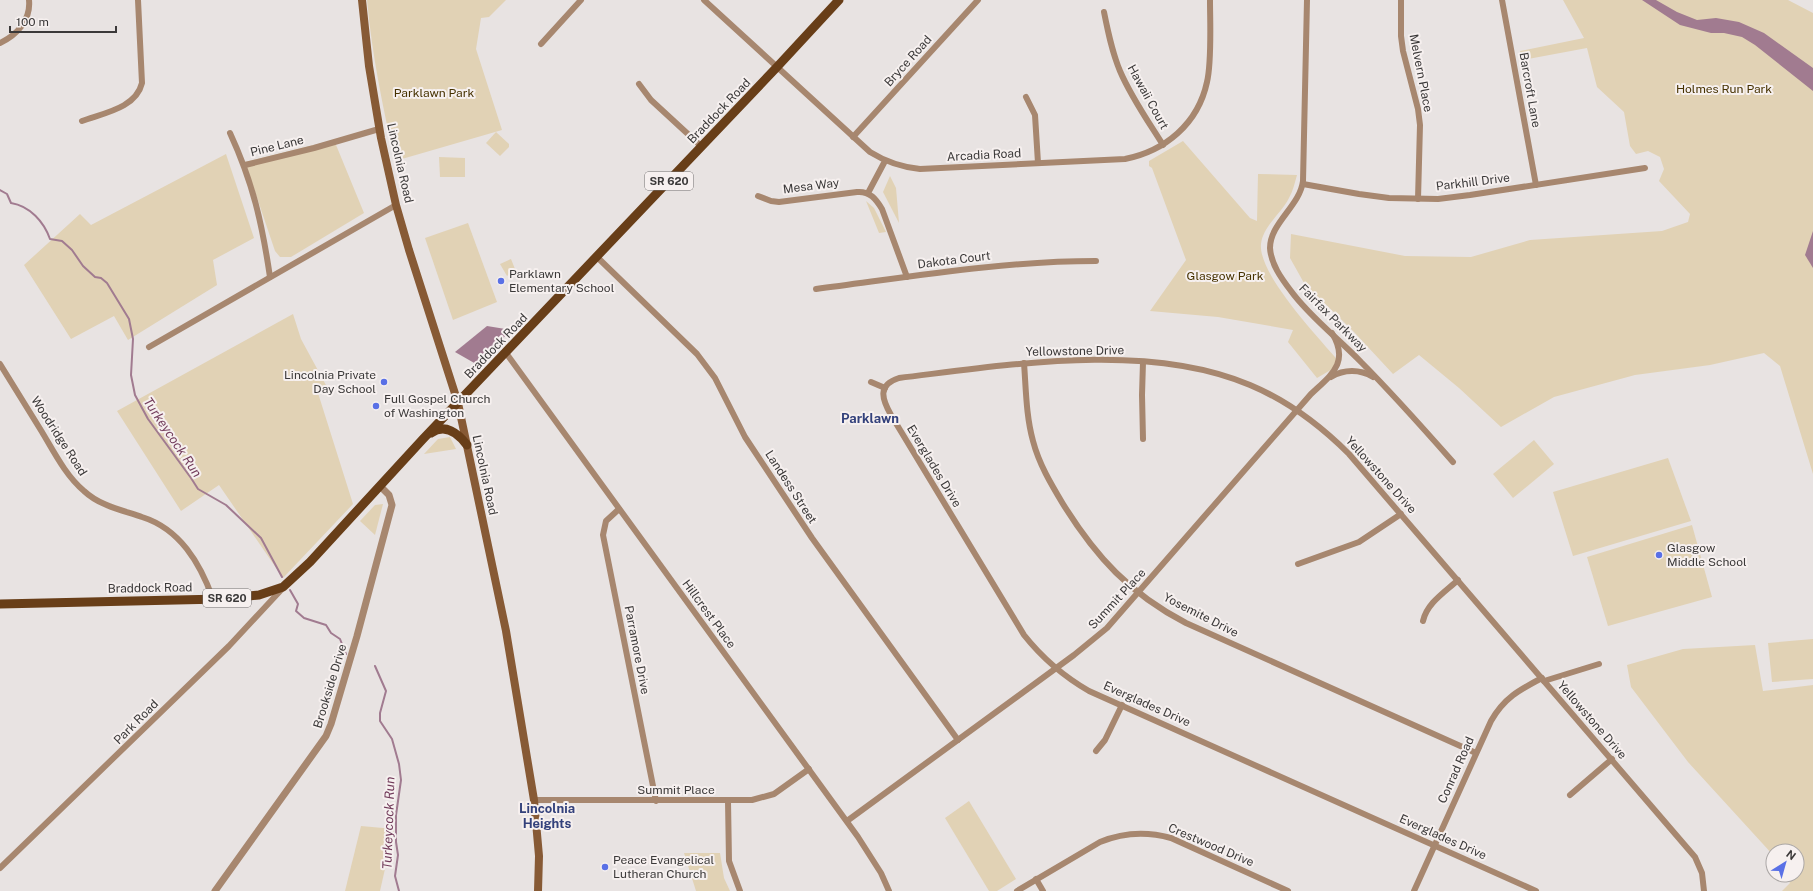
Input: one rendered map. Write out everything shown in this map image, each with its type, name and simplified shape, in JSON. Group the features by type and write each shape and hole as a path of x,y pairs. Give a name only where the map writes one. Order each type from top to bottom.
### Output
{"main road":[{"name":"Lincolnia Road","path":"362,0 369,66 379,129 396,205 431,322 458,403 506,631 534,800 539,856 538,891"},
{"name":"Braddock Road","path":"0,604 213,599 259,595 283,587 293,580 423,439 702,147 839,0"},
{"path":"423,439 435,430 444,428 454,432 466,445"}],"street":[{"path":"0,43 13,35 26,20 29,0"},
{"path":"82,121 126,104 137,96 140,90 142,83 138,0"},
{"path":"541,44 582,0"},
{"name":"Arcadia Road","path":"704,0 870,152 885,161 908,168 920,169 1125,159 1149,153 1163,145 1178,133 1191,119 1203,95 1208,75 1210,0"},
{"name":"Bryce Road","path":"853,136 978,0"},
{"name":"Fairfax Parkway","path":"1308,0 1303,184 1298,198 1274,233 1270,248 1272,260 1292,292 1381,383 1453,462"},
{"name":"Melvern Place","path":"1402,0 1401,36 1403,51 1418,109 1420,125 1418,199"},
{"name":"Barcroft Lane","path":"1502,0 1536,185"},
{"name":"Hawaii Court","path":"1104,12 1109,39 1120,72 1163,145"},
{"path":"639,84 651,100 702,147"},
{"path":"1026,97 1033,108 1035,115 1038,163"},
{"name":"Pine Lane","path":"270,277 262,223 245,165 314,148 379,129"},
{"path":"230,133 245,165"},
{"path":"885,161 868,193 876,200 882,209 902,259 907,277"},
{"name":"Parkhill Drive","path":"1303,184 1359,194 1418,199 1470,195 1645,168"},
{"name":"Mesa Way","path":"758,196 771,201 779,202 857,192 868,193"},
{"path":"149,347 396,205"},
{"name":"Landess Street","path":"597,257 697,354 707,366 715,378 745,437 812,538 958,740"},
{"name":"Dakota Court","path":"816,289 1027,263 1096,261"},
{"name":"Summit Place","path":"847,821 1099,636 1139,593 1297,410 1333,373 1339,360 1339,345 1332,333"},
{"name":"Hillcrest Place","path":"506,353 847,821 870,854 889,891"},
{"name":"Yellowstone Drive","path":"885,388 892,380 899,378 1024,363 1095,360 1143,362 1182,366 1225,376 1270,394 1297,410 1338,443 1401,514 1695,856 1702,873 1704,891"},
{"path":"1143,362 1143,439"},
{"name":"Yosemite Drive","path":"1024,363 1028,422 1032,440 1043,470 1080,531 1092,547 1111,568 1139,593 1169,614 1186,623 1476,753"},
{"name":"Woodridge Road","path":"0,364 57,456 83,491 100,502 156,522 175,535 183,543 197,564 213,599"},
{"name":"Summit Place","path":"1328,379 1339,373 1352,371 1369,375 1381,383"},
{"path":"871,382 885,388"},
{"name":"Everglades Drive","path":"885,388 883,399 891,415 999,595 1024,635 1043,658 1055,669 1089,691 1536,891"},
{"name":"Brookside Drive","path":"215,891 317,750 331,724 357,636 392,505 389,495 380,486"},
{"name":"Parramore Drive","path":"619,509 606,522 603,535 656,801"},
{"path":"1298,564 1359,542 1401,514"},
{"path":"1423,621 1427,610 1432,604 1458,580"},
{"name":"Park Road","path":"0,868 228,646 283,587"},
{"name":"Conrad Road","path":"1414,891 1490,721 1506,700 1514,694 1543,679 1599,664"},
{"path":"1096,751 1105,740 1122,705"},
{"path":"1570,795 1612,759"},
{"name":"Summit Place","path":"534,800 752,800 763,798 780,790 809,769"},
{"path":"728,801 729,861 740,891"},
{"name":"Crestwood Drive","path":"1017,891 1100,842 1123,834 1148,833 1171,838 1288,891"},
{"path":"1036,879 1043,891"}],"green space":[{"name":"Parklawn Park","path":"367,0 506,0 489,17 481,18 476,49 502,130 395,161 378,81"},
{"name":"Holmes Run Park","path":"1563,0 1788,0 1813,13 1813,474 1780,366 1764,353 1710,365 1635,375 1554,397 1501,427 1459,388 1419,355 1393,374 1354,332 1304,283 1290,258 1291,234 1405,256 1471,257 1530,240 1662,231 1688,222 1690,214 1659,181 1664,169 1660,157 1648,151 1636,154 1630,146 1624,112 1597,87 1587,48 1522,60 1520,51 1584,38"},
{"path":"496,132 509,144 509,147 500,156 486,143"},
{"path":"334,140 364,213 291,257 280,257 275,251 245,162"},
{"name":"Glasgow Park","path":"1183,141 1250,218 1257,221 1258,174 1297,175 1293,189 1286,204 1265,231 1262,238 1261,244 1263,257 1269,272 1292,307 1341,364 1317,378 1288,342 1293,330 1218,317 1150,311 1186,260 1152,168 1149,166 1149,161"},
{"path":"226,154 254,238 213,260 217,285 128,340 114,316 71,339 24,265 80,214 91,225"},
{"path":"439,157 465,158 465,177 440,177"},
{"path":"890,176 896,188 899,223 883,192"},
{"path":"866,201 874,208 886,232 879,233"},
{"path":"468,223 497,302 453,320 425,238"},
{"path":"511,259 515,269 507,276 500,264"},
{"path":"293,314 301,339 327,387 318,393 353,504 283,578 219,485 181,511 117,411"},
{"path":"450,437 456,449 424,454 438,439"},
{"path":"1534,440 1554,464 1513,498 1493,474"},
{"path":"1668,458 1691,521 1573,556 1553,492"},
{"path":"383,504 375,535 360,521 375,505"},
{"path":"1692,525 1712,597 1608,626 1587,557"},
{"path":"1813,639 1813,679 1772,682 1768,643"},
{"path":"1755,645 1763,691 1813,685 1813,891 1782,891 1790,883 1805,883 1805,843 1765,843 1765,846 1688,762 1631,687 1627,665 1683,649"},
{"path":"969,801 1016,879 997,891 989,891 945,818"},
{"path":"361,826 394,829 380,891 345,891"},
{"path":"684,853 720,853 724,878 730,891 696,891"}],"shaded area":[{"path":"1642,0 1656,0 1677,12 1697,20 1716,18 1739,22 1764,33 1813,68 1813,91 1755,45 1742,37 1724,33 1711,33 1680,25"},
{"path":"1813,231 1813,268 1805,255"},
{"path":"487,326 511,330 480,362 476,364 455,352"}],"waterway":[{"name":"Turkeycock Run","path":"0,190 7,194 11,203 30,211 40,221 50,239 62,241 72,250 83,266 95,277 101,278 107,283 129,319 133,339 131,375 135,395 148,419 198,489 226,505 261,538 282,577"},
{"name":"Turkeycock Run","path":"290,590 298,604 296,611 304,618 326,625 331,633 340,639 346,654"},
{"name":"Turkeycock Run","path":"375,666 386,691 380,713 380,721 392,739 399,764 401,780 396,815 396,842 398,855 395,876 399,891"}],"place":[{"name":"Parklawn Elementary School","path":"501,281"},
{"name":"Lincolnia Private Day School","path":"384,382"},
{"name":"Full Gospel Church of Washington","path":"376,406"},
{"name":"Glasgow Middle School","path":"1659,555"},
{"name":"Peace Evangelical Lutheran Church","path":"605,867"}],"district":[{"name":"Parklawn","path":"870,418"},
{"name":"Lincolnia Heights","path":"547,816"}]}
